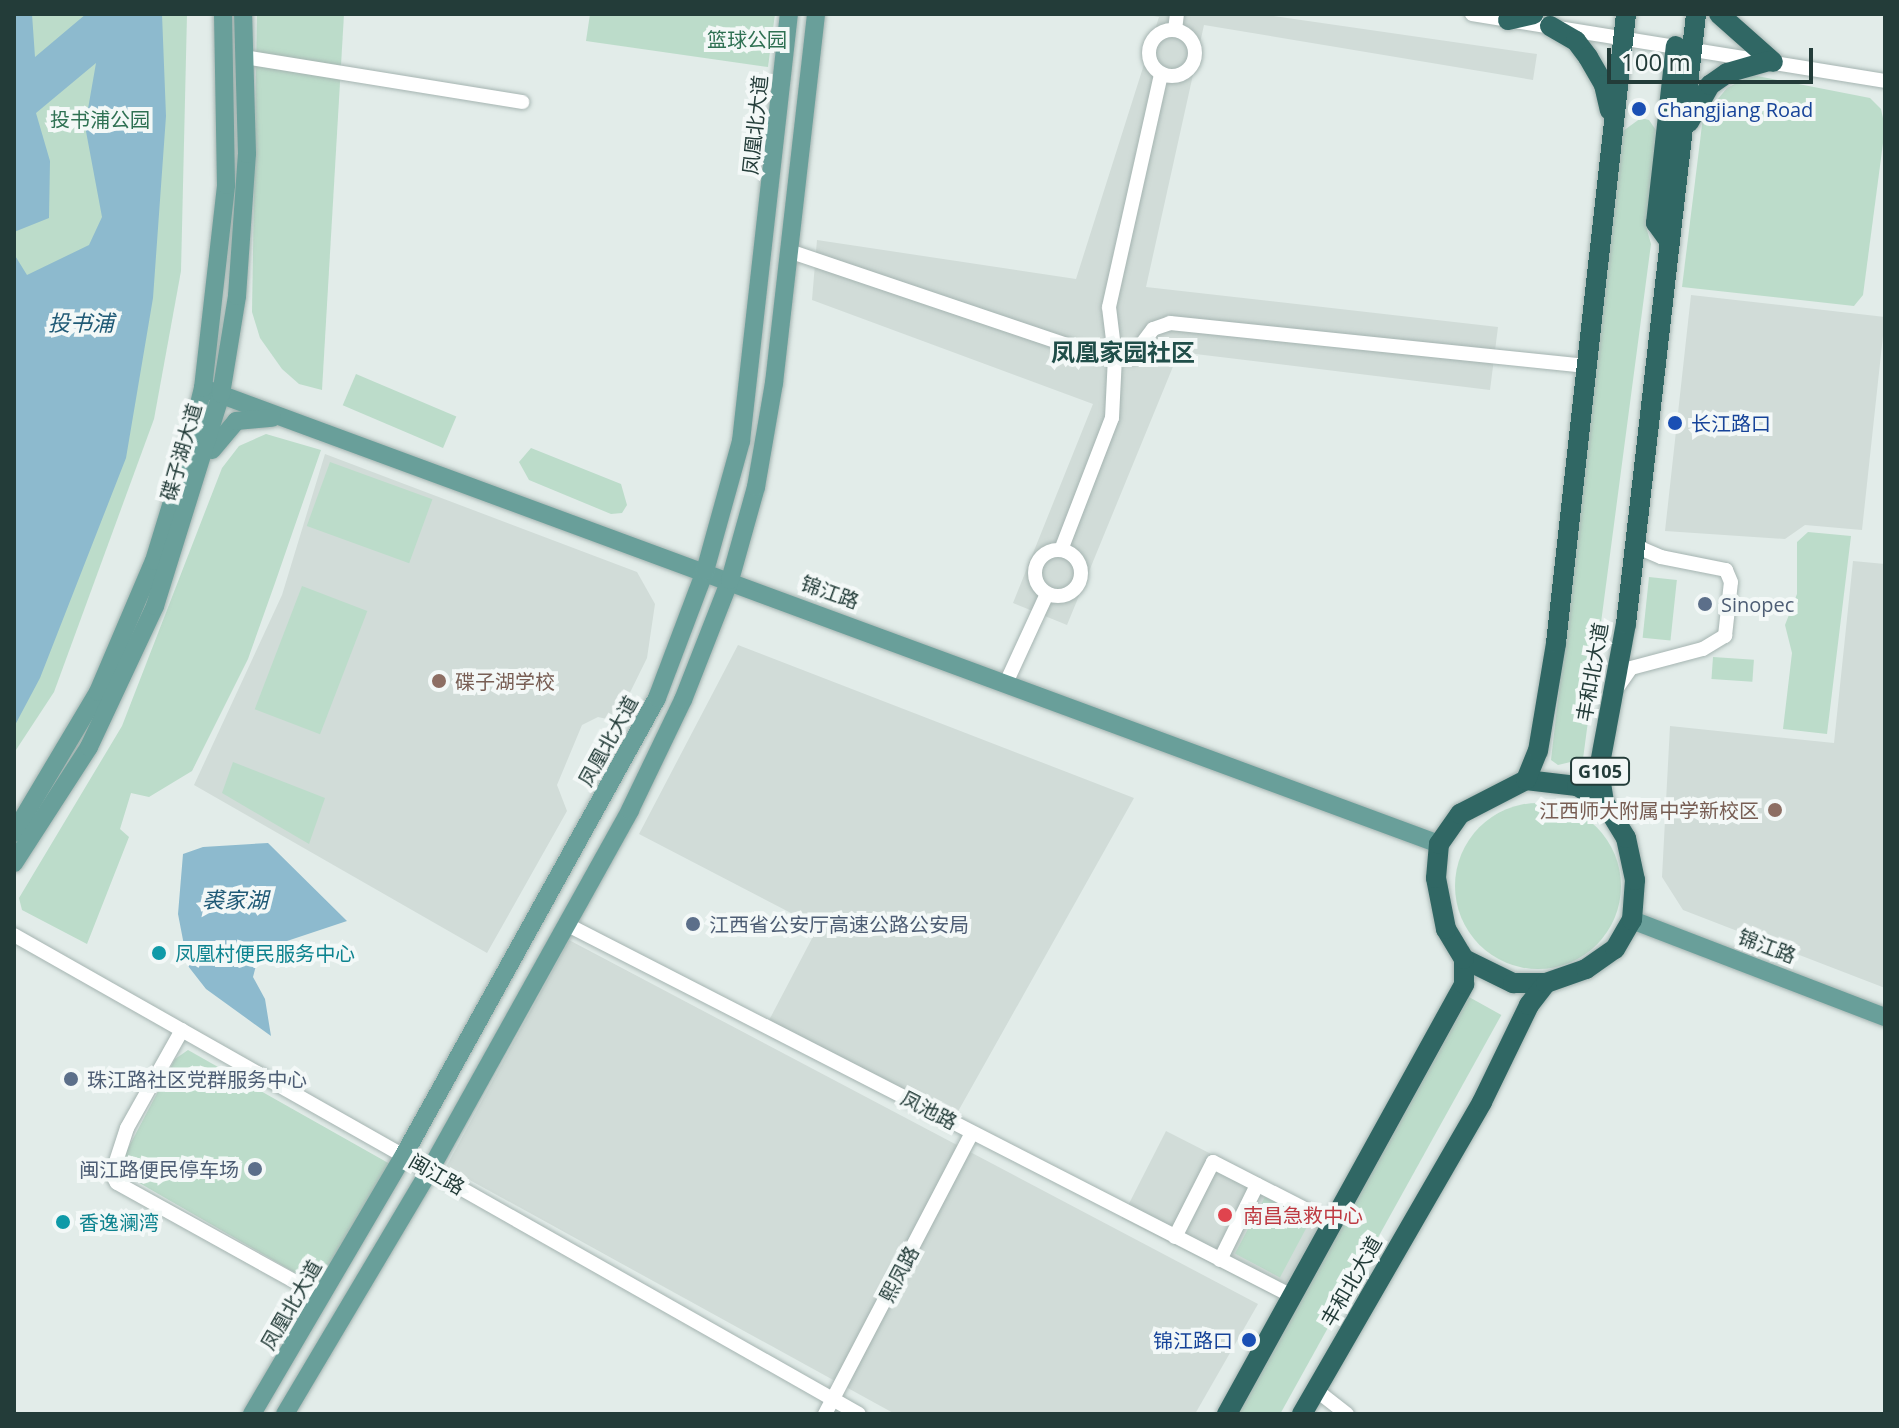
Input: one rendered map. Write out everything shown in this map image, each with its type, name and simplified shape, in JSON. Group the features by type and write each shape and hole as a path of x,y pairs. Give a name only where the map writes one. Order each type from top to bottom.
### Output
{"highway":[{"name":"丰和北大道","path":"1526,780 1538,751 1556,643 1626,14"},
{"name":"丰和北大道","path":"1632,920 1635,880 1626,838 1604,802 1599,769 1635,546 1681,145 1684,47 1696,14"},
{"path":"1719,14 1771,62"},
{"path":"1508,20 1541,20 1576,41 1604,85 1614,128"},
{"path":"1670,242 1656,223 1684,47"},
{"path":"1681,145 1695,107 1710,85 1727,73 1771,62"},
{"path":"1227,1414 1464,984 1464,959 1446,929 1436,878 1439,844 1460,814 1526,780 1577,786 1604,802"},
{"path":"1464,959 1513,983 1546,983 1586,969 1615,949 1632,920"},
{"name":"丰和北大道","path":"1302,1414 1482,1102 1529,1005 1546,983"}],"main road":[{"name":"碟子湖大道","path":"14,833 98,692 154,561 203,388 226,185 223,14"},
{"name":"碟子湖大道","path":"14,863 89,747 155,606 194,493 221,394 237,296 246,170 243,14"},
{"name":"凤凰北大道","path":"252,1414 404,1155 657,698 705,571 741,441 789,14"},
{"path":"285,1414 430,1170 566,924 683,700 730,580 756,487 789,251 816,14"},
{"name":"锦江路","path":"203,388 1439,844"},
{"path":"194,493 224,429 243,419 293,421"},
{"name":"锦江路","path":"1632,920 1885,1017"}],"street":[{"path":"1175,30 1177,14"},
{"path":"1472,14 1508,20"},
{"path":"1541,20 1623,38 1885,81"},
{"path":"1061,550 1112,418 1115,356 1109,307 1161,74 1149,57 1151,43 1161,32 1175,30 1193,44 1194,60 1177,75 1161,74"},
{"path":"244,57 522,102"},
{"path":"789,251 1097,355 1132,357 1153,329 1170,323 1587,366"},
{"path":"1613,695 1631,668 1703,649 1725,636 1731,582 1726,570 1661,557 1635,546"},
{"path":"1061,550 1079,564 1080,580 1063,595 1047,594 1035,577 1037,562 1047,552 1061,550"},
{"path":"1006,683 1047,594"},
{"name":"凤池路","path":"566,924 1292,1296"},
{"name":"闽江路","path":"14,935 859,1414"},
{"path":"182,1030 127,1128 112,1174 117,1183 321,1296"},
{"name":"熙凤路","path":"825,1414 972,1133"},
{"path":"1175,1237 1213,1162 1332,1223"},
{"path":"1220,1260 1257,1185"},
{"path":"1316,1390 1347,1414"}],"shaded area":[{"path":"1142,14 1259,14 1537,54 1533,80 1204,25 1146,287 1498,327 1490,390 1179,352 1067,625 1013,603 1093,404 812,300 817,240 1076,279 1159,17"},
{"path":"1691,295 1885,317 1862,530 1805,525 1785,539 1665,531"},
{"name":"碟子湖学校","path":"325,454 637,572 655,604 647,658 616,721 598,717 582,725 557,785 567,811 487,953 194,785 282,595"},
{"name":"江西师大附属中学新校区","path":"1853,561 1885,564 1885,988 1683,910 1662,877 1670,726 1834,743"},
{"path":"738,645 1134,798 956,1115 766,1026 818,927 639,834"},
{"path":"569,940 1258,1304 1195,1414 895,1414 446,1167"},
{"name":"南昌急救中心","path":"1166,1131 1328,1214 1284,1301 1122,1218"}],"green space":[{"name":"投书浦","path":"14,14 187,14 181,271 154,419 54,692 14,753"},
{"path":"257,14 344,14 322,390 299,384 282,369 260,338 252,312"},
{"name":"篮球公园","path":"590,14 775,14 768,67 586,41"},
{"path":"1752,75 1870,98 1881,109 1885,128 1863,295 1854,306 1682,287 1703,117 1727,88"},
{"path":"1641,118 1649,120 1662,139 1647,230 1651,244 1583,759 1558,765 1551,760 1623,131"},
{"path":"356,374 456,417 443,448 343,405"},
{"path":"266,434 321,450 275,583 248,659 192,771 149,797 131,793 120,829 129,837 87,944 22,910 19,898 122,726 222,468 239,446"},
{"path":"531,448 621,484 627,505 622,513 611,514 529,480 519,462"},
{"path":"330,462 432,499 409,563 307,526"},
{"path":"1808,532 1851,536 1827,734 1783,729 1792,653 1785,625 1797,594 1797,542"},
{"path":"1649,577 1677,580 1670,641 1643,638"},
{"path":"302,586 367,611 320,734 255,709"},
{"path":"1713,657 1754,660 1752,682 1711,679"},
{"path":"233,762 325,798 309,844 222,793"},
{"path":"1538,803 1570,810 1596,828 1614,854 1621,886 1614,918 1596,944 1570,962 1538,969 1506,962 1480,944 1462,918 1455,886 1462,854 1480,828 1506,810"},
{"path":"1469,997 1501,1015 1280,1414 1239,1412"},
{"name":"闽江路便民停车场","path":"188,1050 390,1164 318,1286 122,1173 124,1156 175,1059"},
{"path":"1265,1197 1310,1221 1280,1277 1235,1254"}],"water":[{"name":"投书浦","path":"14,14 32,14 35,57 86,14 162,14 166,116 153,298 126,458 40,678 14,727 14,254 27,275 89,245 102,217 85,126 96,63 36,113 50,161 49,218 14,232"},
{"name":"裘家湖","path":"268,843 347,921 260,950 253,977 265,999 271,1036 206,989 188,966 178,914 183,854 203,847"}],"place":[{"name":"Changjiang Road","path":"1639,109"},
{"name":"长江路口","path":"1675,423"},
{"name":"Sinopec","path":"1705,604"},
{"name":"碟子湖学校","path":"439,681"},
{"name":"江西师大附属中学新校区","path":"1775,810"},
{"name":"江西省公安厅高速公路公安局","path":"693,924"},
{"name":"凤凰村便民服务中心","path":"159,953"},
{"name":"珠江路社区党群服务中心","path":"71,1079"},
{"name":"闽江路便民停车场","path":"255,1169"},
{"name":"南昌急救中心","path":"1225,1215"},
{"name":"香逸澜湾","path":"63,1222"},
{"name":"锦江路口","path":"1249,1340"}],"district":[{"name":"凤凰家园社区","path":"1123,352"}],"park label":[{"name":"投书浦公园","path":"100,119"}]}
